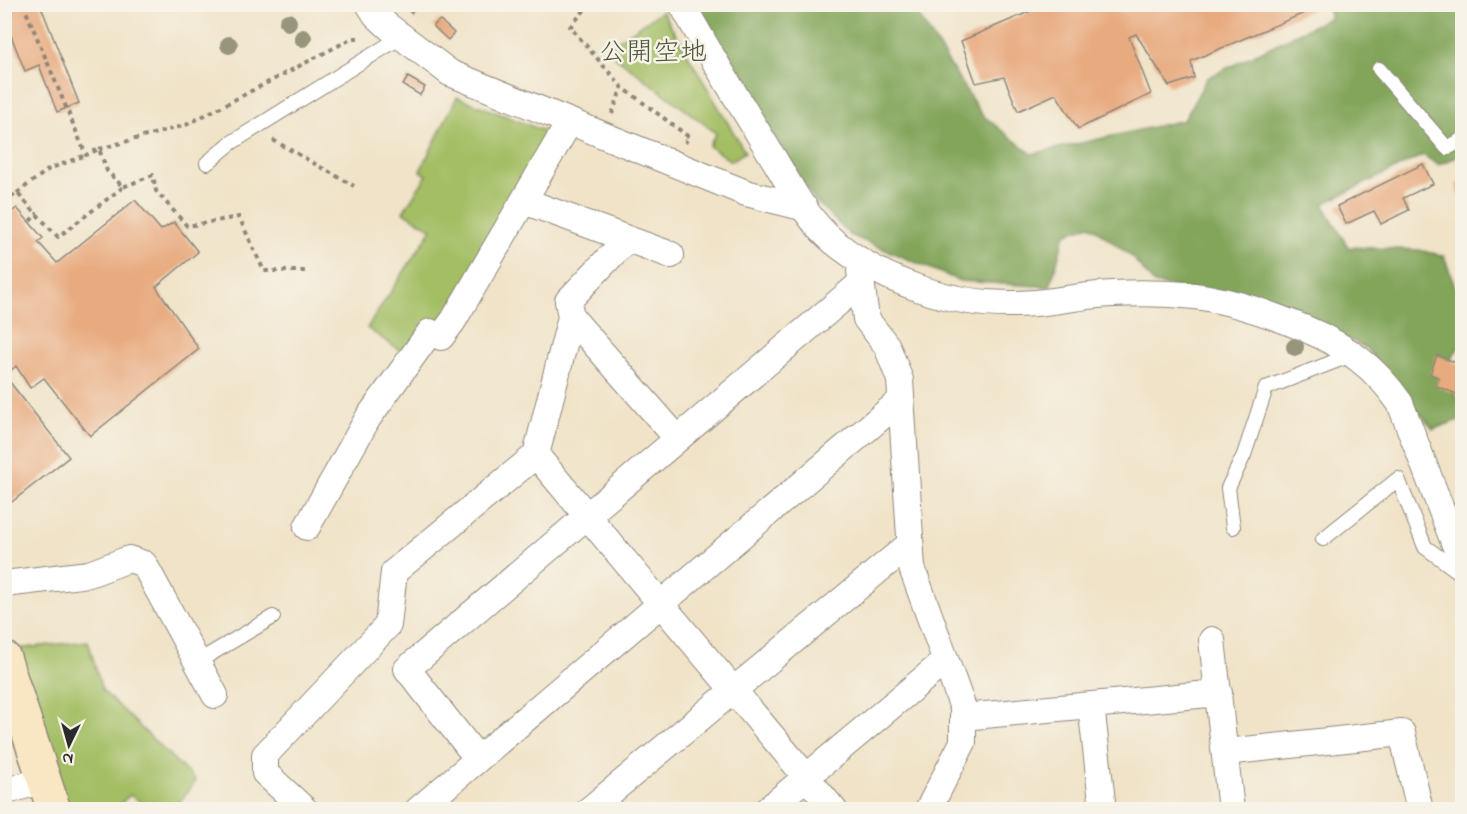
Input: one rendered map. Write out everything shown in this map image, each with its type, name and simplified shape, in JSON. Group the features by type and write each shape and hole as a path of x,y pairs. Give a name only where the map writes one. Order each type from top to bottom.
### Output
{"street":[{"path":"369,4 376,15 395,32 450,73 746,193 805,208"},
{"path":"682,4 740,108 813,221 862,273 866,319 887,346 900,380 912,568 963,708 963,741 944,782 927,810"},
{"path":"307,527 368,418 430,332 441,337 453,321 569,123"},
{"path":"524,201 671,255"},
{"path":"305,810 265,773 265,755 388,625 394,572 536,455 571,317 568,301 626,240"},
{"path":"478,759 407,669 676,438 862,273 885,274 941,295 995,304 1049,302 1111,294 1187,295 1211,299 1284,319 1325,337 1354,354 1385,381 1400,403 1462,563"},
{"path":"571,317 676,438"},
{"path":"433,805 478,759 901,400"},
{"path":"536,455 834,810"},
{"path":"589,810 910,544"},
{"path":"4,584 89,574 129,559 144,564 215,695"},
{"path":"1212,640 1231,810"},
{"path":"4,658 50,794 4,792"},
{"path":"767,810 945,661"},
{"path":"963,717 1219,693"},
{"path":"1091,705 1103,810"},
{"path":"1226,752 1402,733 1420,810"}],"lane":[{"path":"207,164 231,143 395,32"},
{"path":"1379,69 1447,148 1462,140"},
{"path":"1233,527 1228,488 1244,455 1266,388 1354,354"},
{"path":"1323,539 1398,479 1425,547 1462,574"},
{"path":"197,662 273,618"}],"path":[{"path":"22,4 86,155"},
{"path":"4,202 49,169 99,149 186,125 353,38 366,39 395,32 418,4"},
{"path":"585,4 588,6 570,27 622,87 689,137 684,144 674,140"},
{"path":"612,115 622,87"},
{"path":"602,111 622,119"},
{"path":"273,140 354,186"},
{"path":"99,149 106,171 123,187"},
{"path":"17,192 58,237 123,187 153,175 156,191 187,226 240,217 264,271 305,272"},
{"path":"30,221 38,213"}],"green space":[{"path":"692,5 912,5 981,114 1032,154 1184,120 1207,78 1331,17 1326,5 1462,5 1462,155 1438,165 1423,155 1323,204 1348,247 1419,250 1444,256 1462,306 1462,342 1451,359 1453,391 1462,408 1462,419 1433,429 1366,348 1273,302 1154,284 1132,257 1090,225 1065,234 1050,287 960,281 850,235 813,198"},
{"name":"公開空地","path":"662,11 745,152 731,161 709,146 716,133 605,49"},
{"path":"457,97 549,133 447,316 405,354 367,328 432,229 403,212 427,175 420,171"},
{"path":"88,641 102,690 196,781 174,809 151,809 130,795 115,809 68,809 15,649"}],"building":[{"path":"4,4 40,4 79,103 57,112 39,65 25,71 4,18"},
{"path":"1037,4 1315,4 1316,8 1191,61 1194,78 1169,86 1136,34 1129,37 1151,94 1078,129 1056,94 1018,111 1004,77 976,83 961,41 1038,8"},
{"path":"440,20 454,33 448,40 433,26"},
{"path":"408,77 425,87 420,95 403,85"},
{"path":"1423,164 1433,184 1403,198 1409,210 1381,224 1374,211 1346,224 1337,206"},
{"path":"1462,182 1462,205 1456,184"},
{"path":"135,200 161,230 174,222 198,252 156,287 199,349 90,436 44,378 30,388 16,366 5,376 69,457 4,508 4,217 17,208 43,238 38,242 57,263"},
{"path":"1437,355 1462,365 1462,396 1436,386 1439,378 1430,374"}]}
